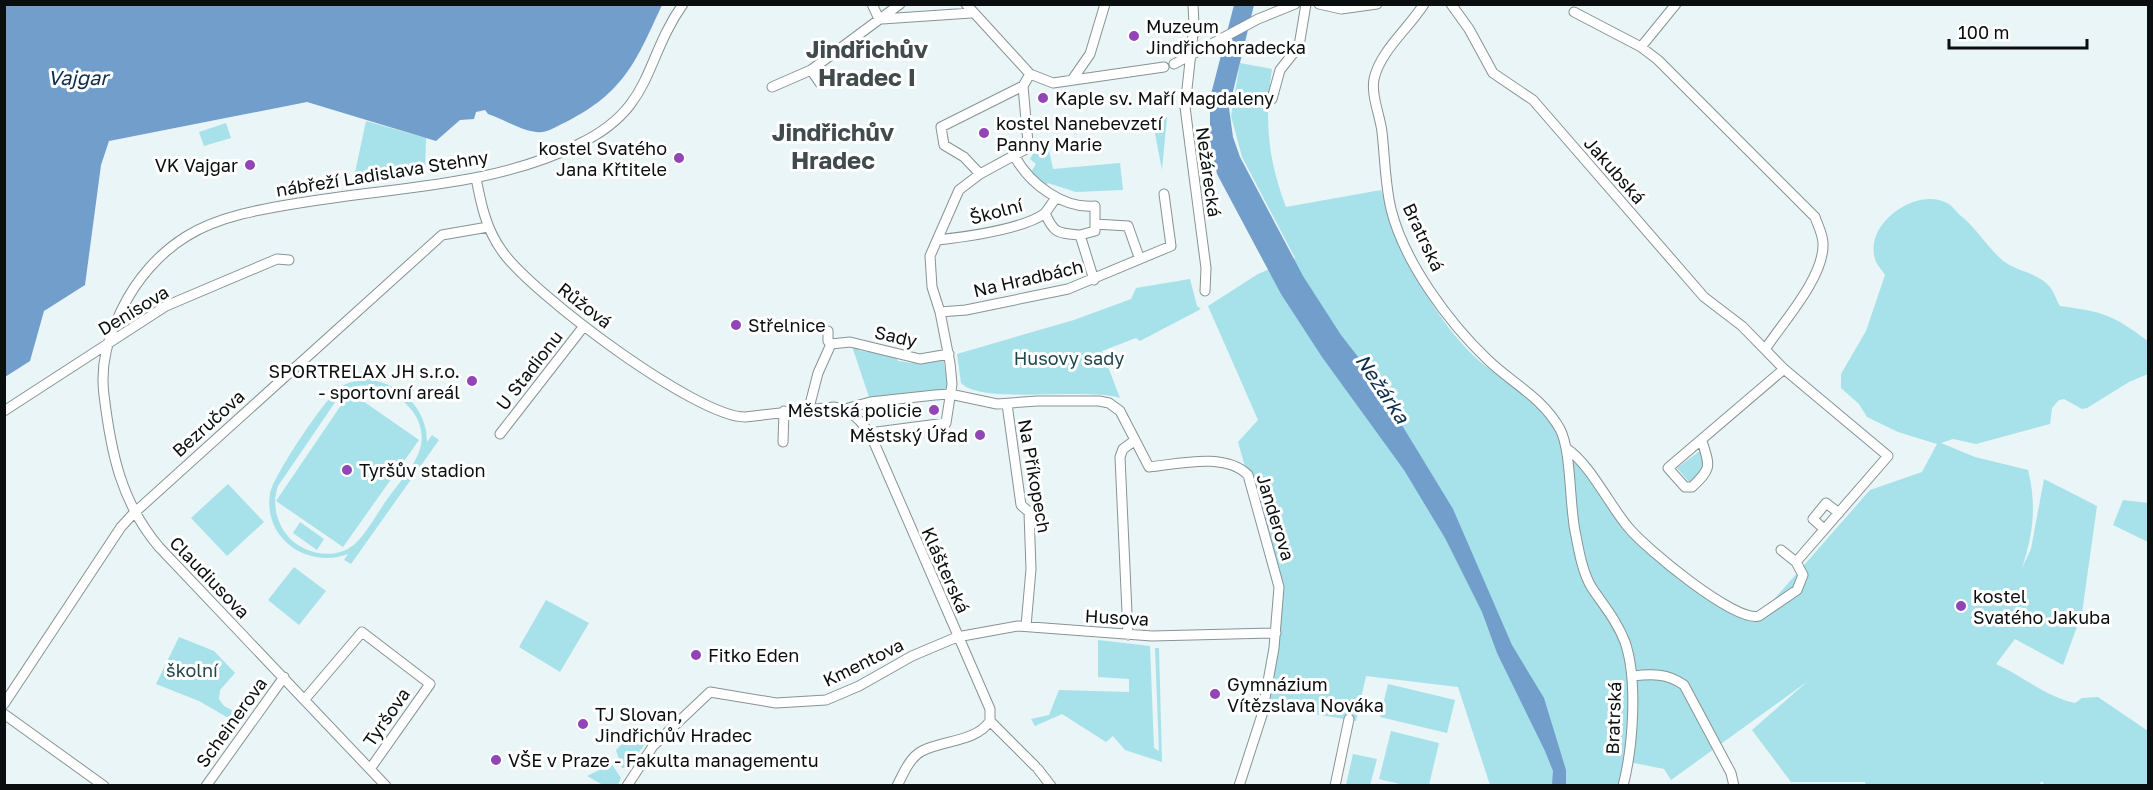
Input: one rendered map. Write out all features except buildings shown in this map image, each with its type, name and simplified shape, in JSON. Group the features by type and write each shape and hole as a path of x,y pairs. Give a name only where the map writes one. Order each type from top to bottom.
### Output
{"street":[{"name":"nábřeží Ladislava Stehny","path":"107,346 126,300 148,269 179,241 205,226 268,208 476,178 551,157 589,139 616,121 644,84 683,4"},
{"path":"872,4 879,19"},
{"path":"772,87 810,70 873,27 879,19 900,4"},
{"path":"1072,80 1090,54 1105,4"},
{"name":"Nežárecká","path":"1193,4 1194,24 1185,106 1186,130 1206,268 1205,291"},
{"path":"879,19 968,9 1030,74 1053,82 1169,65 1189,57 1258,19 1295,4"},
{"path":"1272,99 1280,70 1296,54 1299,46 1306,4"},
{"path":"1318,4 1341,9 1377,4"},
{"name":"Bratrská","path":"1424,4 1382,58 1374,80 1373,92 1381,125 1391,212 1405,245 1442,309 1489,362 1520,384 1547,412 1560,430 1566,448 1571,506 1584,566 1591,587 1609,609 1625,642 1632,676 1629,764 1623,786"},
{"name":"Jakubská","path":"1451,4 1469,29 1493,73 1533,100 1704,297 1766,348 1784,369 1888,456 1796,562"},
{"path":"1641,47 1676,4"},
{"path":"1574,12 1641,47 1658,60 1808,208 1818,225 1823,242 1819,264 1811,281 1766,348"},
{"path":"810,70 820,83"},
{"path":"980,174 964,158 944,145 941,127 1023,86 1030,74"},
{"path":"845,409 860,420 869,433 946,423 952,384 949,354 932,287 930,256 959,190 980,174 1022,153 1028,143 1023,86"},
{"path":"1015,157 1020,167 1055,199 1095,206 1095,231 1091,234 1080,235 1060,233 1052,229 1045,213"},
{"name":"Růžová","path":"476,178 488,227 501,250 522,274 584,326 677,389 725,413"},
{"name":"Na Hradbách","path":"940,312 966,310 1068,289 1094,280 1139,257 1171,246 1164,194"},
{"name":"Školní","path":"938,240 991,231 1045,213 1055,199"},
{"path":"1095,224 1128,226 1139,257"},
{"name":"Bezručova","path":"4,704 121,527 134,514 442,235 488,227"},
{"path":"1080,235 1094,280"},
{"name":"Denisova","path":"4,411 166,306 277,259 289,260"},
{"name":"U Stadionu","path":"500,434 584,326"},
{"path":"809,408 818,373 831,344 828,341 828,331"},
{"name":"Sady","path":"831,344 850,342 920,358 949,354"},
{"name":"Claudiusova","path":"107,346 102,382 107,424 126,497 134,514 159,547 386,786"},
{"path":"1702,441 1709,467 1707,473 1692,487 1685,487 1668,468 1784,369"},
{"name":"Janderova","path":"725,413 741,417 809,408 845,409 870,402 950,394 989,403 1007,404 1047,400 1109,403 1123,416 1149,466 1216,462 1235,465 1248,475 1280,587 1276,633"},
{"name":"Na Příkopech","path":"1007,404 1021,505 1029,512 1031,569 1026,626"},
{"path":"783,442 784,411"},
{"name":"Klášterská","path":"869,433 990,710 990,721"},
{"path":"1128,635 1120,457 1123,449 1134,441"},
{"name":"Bratrská","path":"1566,448 1580,457 1630,529 1680,573 1734,612 1759,616 1797,590 1803,575 1796,562"},
{"path":"1824,529 1813,519 1827,503 1839,513"},
{"path":"1781,550 1796,562"},
{"name":"Husova","path":"957,637 1026,626 1128,635 1276,633"},
{"name":"Tyršova","path":"305,699 362,632 430,684 370,769"},
{"path":"1239,786 1262,715 1276,633"},
{"name":"Kmentova","path":"627,786 653,746 710,692 776,702 826,700 859,686 912,656 957,637"},
{"path":"1632,676 1654,674 1673,678 1684,686 1731,773 1734,786"},
{"name":"Scheinerova","path":"206,786 284,677"},
{"path":"4,714 104,786"},
{"path":"1335,786 1348,718"},
{"path":"897,786 912,760 921,751 974,734 982,730 990,721 1037,767 1051,786"}],"green space":[{"path":"1240,63 1272,69 1268,106 1269,140 1275,172 1286,207 1381,190 1421,285 1448,327 1465,347 1484,365 1519,389 1538,406 1555,426 1615,512 1634,535 1675,576 1725,609 1754,622 1870,490 1922,472 1937,444 1898,432 1867,417 1859,404 1841,388 1841,374 1866,331 1885,275 1875,259 1874,246 1877,233 1885,221 1896,212 1908,204 1922,200 1935,199 1947,203 2001,259 2044,281 2051,288 2060,306 2107,316 2126,325 2148,341 2148,374 2129,382 2087,408 2082,409 2064,399 2059,400 2052,408 2050,424 1976,444 1953,439 1941,443 1975,457 2028,470 2033,508 2029,543 2022,568 2031,549 2044,479 2097,506 2082,613 2063,665 2015,639 1996,664 2065,700 2075,703 2082,698 2098,697 2148,731 2148,785 2045,786 2042,781 2038,786 1866,786 1865,782 1791,782 1752,730 1808,681 1671,780 1664,769 1624,761 1618,786 1490,785 1458,687 1366,676 1356,721 1263,705 1279,587 1238,442 1258,420 1208,306 1258,274 1295,258 1242,157 1231,116"},
{"path":"1167,117 1162,170 1152,118"},
{"path":"366,121 426,138 425,171 353,182"},
{"path":"226,123 231,138 204,146 199,132"},
{"path":"1035,150 1049,150 1053,169 1120,163 1123,190 1076,192 1048,183 1046,185 1031,172 1036,164 1030,159"},
{"name":"Husovy sady","path":"1190,279 1197,306 1201,309 1140,341 1136,338 1102,351 1120,398 1083,394 989,393 972,390 961,383 957,354 1074,320 1131,299 1136,288"},
{"path":"852,346 861,351 894,355 898,361 912,363 915,360 943,358 948,385 944,391 869,397"},
{"name":"Tyršův stadion","path":"365,379 389,385 409,398 422,418 427,442 432,435 439,440 351,564 344,560 348,554 333,558 318,557 291,546 281,537 274,524 270,510 270,494 289,456 323,407 343,386","holes":["372,385 403,401 417,418 422,440 416,458 356,543 348,549 329,554 300,547 286,534 277,517 275,499 278,486 340,395 355,386"]},
{"name":"Tyršův stadion","path":"350,392 419,440 343,547 276,501"},
{"path":"1701,450 1706,470 1690,483 1677,468"},
{"path":"228,484 264,522 227,556 191,518"},
{"path":"2123,500 2148,503 2148,542 2113,525"},
{"path":"300,522 324,539 317,550 293,533"},
{"path":"294,567 326,591 299,625 268,600"},
{"path":"546,600 589,623 560,672 519,647"},
{"name":"školní","path":"179,637 214,651 235,673 220,690 219,699 224,706 243,716 237,723 199,701 156,684"},
{"path":"1098,640 1150,646 1154,748 1159,751 1155,648 1159,648 1162,762 1125,750 1113,736 1106,742 1062,714 1035,726 1031,719 1049,715 1059,690 1129,692 1129,679 1098,677"},
{"path":"1388,684 1455,700 1447,733 1380,717"},
{"path":"1391,731 1439,743 1429,785 1404,785 1379,779"},
{"path":"624,742 644,743 643,747 626,768 622,768 616,750"},
{"path":"1353,754 1377,759 1370,785 1346,785"},
{"path":"609,760 621,778 618,785 603,785 587,776 601,769"}],"water":[{"name":"Vajgar","path":"5,4 662,5 636,59 615,87 586,111 544,132 524,129 488,114 485,110 476,112 474,119 460,120 436,141 307,102 109,141 101,165 85,285 44,311 30,361 5,377"},
{"path":"1234,5 1254,5 1229,108 1233,137 1240,157 1303,276 1341,335 1369,371 1453,509 1512,645 1544,698 1566,770 1566,785 1552,785 1553,771 1545,751 1497,653 1482,612 1445,538 1404,470 1322,357 1281,294 1217,174 1210,141 1210,98"}],"place":[{"name":"Muzeum Jindřichohradecka","path":"1134,36"},
{"name":"Kaple sv. Maří Magdaleny","path":"1043,98"},
{"name":"kostel Nanebevzetí Panny Marie","path":"984,133"},
{"name":"kostel Svatého Jana Křtitele","path":"679,158"},
{"name":"VK Vajgar","path":"250,165"},
{"name":"Střelnice","path":"736,325"},
{"name":"SPORTRELAX JH s.r.o. - sportovní areál","path":"472,381"},
{"name":"Městská policie","path":"934,410"},
{"name":"Městský Úřad","path":"980,435"},
{"name":"Tyršův stadion","path":"347,470"},
{"name":"kostel Svatého Jakuba","path":"1961,606"},
{"name":"Fitko Eden","path":"696,655"},
{"name":"Gymnázium Vítězslava Nováka","path":"1215,694"},
{"name":"TJ Slovan, Jindřichův Hradec","path":"583,724"},
{"name":"VŠE v Praze - Fakulta managementu","path":"496,760"}],"district":[{"name":"Jindřichův Hradec I","path":"867,62"},
{"name":"Jindřichův Hradec","path":"833,145"}],"water label":[{"name":"Nežárka","path":"1383,388"}]}
